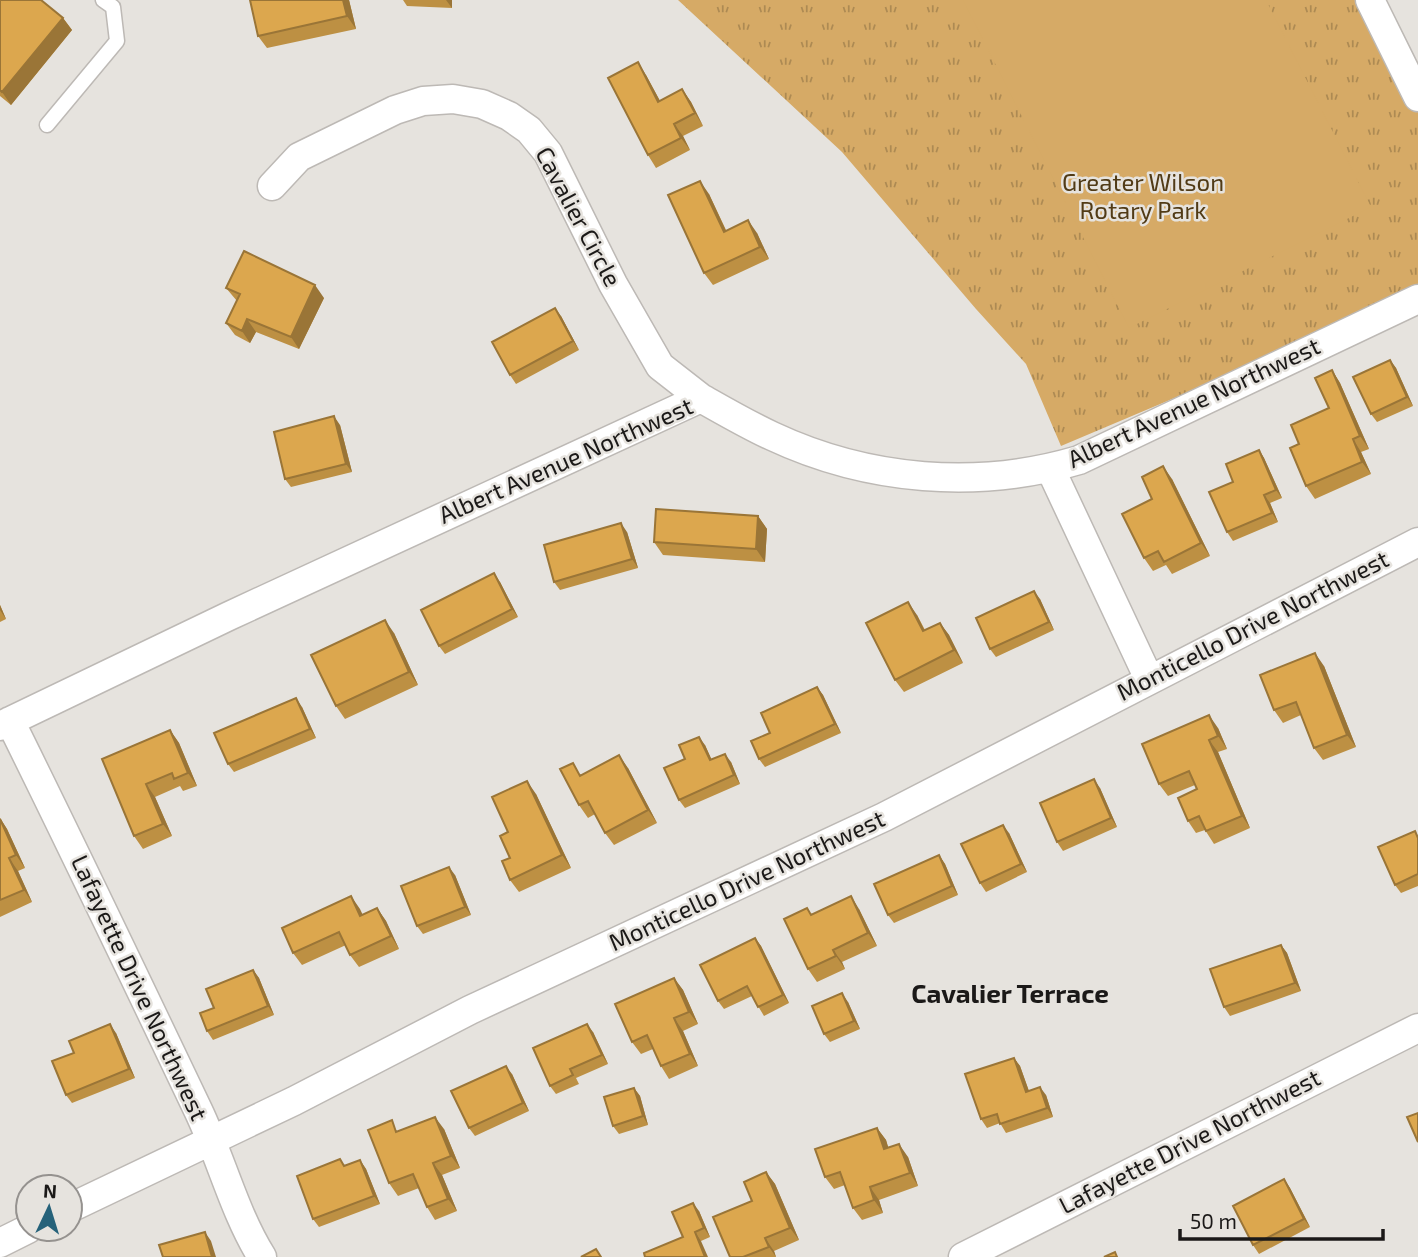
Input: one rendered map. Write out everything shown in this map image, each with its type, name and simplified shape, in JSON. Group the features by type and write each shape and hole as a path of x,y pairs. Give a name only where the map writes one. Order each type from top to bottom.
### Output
{"street":[{"path":"1370,0 1418,97"},
{"name":"Cavalier Circle","path":"272,186 299,157 395,110 423,101 453,99 482,104 509,116 529,130 548,153 614,284 660,366 701,398"},
{"name":"Albert Avenue Northwest","path":"5,724 229,615 701,398 772,436 821,456 883,472 957,478 1019,475 1079,460 1418,299"},
{"path":"1050,468 1149,679"},
{"name":"Monticello Drive Northwest","path":"84,1201 294,1101 470,1010 884,817 1418,542"},
{"name":"Lafayette Drive Northwest","path":"5,724 90,881 212,1140 250,1238 262,1257"},
{"name":"Lafayette Drive Northwest","path":"963,1257 1418,1028"}],"lane":[{"path":"47,125 117,41 113,7 103,0"}],"green space":[{"name":"Greater Wilson Rotary Park","path":"678,0 1364,0 1418,104 1418,295 1061,446 1026,364 842,152"},
{"path":"963,0 1266,0 1371,207 1129,328"}],"building":[{"path":"0,0 41,0 63,18 2,92 0,90"},
{"path":"250,0 343,0 347,16 258,36"},
{"path":"638,62 658,102 682,89 695,113 674,124 681,138 648,155 608,78"},
{"path":"700,181 724,232 748,220 760,247 704,273 668,195"},
{"path":"244,251 315,285 291,337 247,319 242,331 226,323 240,294 226,288"},
{"path":"555,308 573,341 510,375 492,342"},
{"path":"1390,360 1407,397 1371,414 1353,377"},
{"path":"1332,370 1360,436 1353,439 1362,462 1306,486 1290,448 1299,444 1291,425 1329,408 1315,378"},
{"path":"334,416 346,464 285,479 274,432"},
{"path":"1259,450 1276,490 1264,495 1272,513 1227,532 1209,492 1233,482 1226,464"},
{"path":"1163,466 1201,543 1164,562 1158,551 1144,558 1122,514 1152,499 1142,477"},
{"path":"656,509 758,516 756,549 654,542"},
{"path":"621,523 632,559 554,582 544,545"},
{"path":"494,573 512,609 439,646 421,610"},
{"path":"1034,591 1049,622 990,649 976,618"},
{"path":"908,602 923,631 940,623 954,650 895,680 866,623"},
{"path":"385,620 409,672 336,706 311,655"},
{"path":"1315,653 1347,735 1314,748 1296,702 1274,710 1260,675"},
{"path":"817,687 835,724 759,759 751,741 770,733 761,713"},
{"path":"296,698 310,729 228,764 214,733"},
{"path":"1209,715 1218,736 1209,740 1242,816 1206,831 1199,816 1188,821 1178,798 1197,789 1189,771 1159,784 1142,744"},
{"path":"170,730 188,773 174,779 172,773 146,784 163,824 134,836 102,759"},
{"path":"699,737 710,760 725,754 734,775 679,800 664,768 685,759 679,745"},
{"path":"619,755 648,810 605,833 588,801 579,805 560,769 573,763 580,776"},
{"path":"1094,779 1111,818 1057,842 1040,803"},
{"path":"527,781 562,855 510,880 502,861 510,858 500,836 508,832 492,797"},
{"path":"0,819 16,855 9,858 24,890 0,900"},
{"path":"1003,825 1021,864 980,883 961,844"},
{"path":"1415,831 1418,838 1418,874 1395,885 1378,847"},
{"path":"939,855 952,886 888,915 874,884"},
{"path":"449,867 465,907 417,926 401,886"},
{"path":"351,896 360,916 377,908 391,936 350,955 339,932 293,953 282,928"},
{"path":"851,896 868,933 833,950 836,956 808,969 784,919 807,908 811,915"},
{"path":"755,938 783,995 758,1007 747,986 718,1001 700,965"},
{"path":"1281,945 1295,983 1224,1007 1210,969"},
{"path":"253,970 268,1006 207,1031 200,1013 214,1008 206,989"},
{"path":"674,978 689,1012 674,1018 690,1054 661,1066 647,1035 632,1042 615,1004"},
{"path":"842,993 854,1021 824,1034 812,1006"},
{"path":"110,1024 129,1069 66,1095 52,1061 74,1053 69,1041"},
{"path":"587,1024 602,1055 570,1069 573,1075 550,1086 533,1048"},
{"path":"1014,1058 1026,1092 1040,1087 1047,1108 1000,1124 997,1114 981,1119 965,1074"},
{"path":"506,1066 523,1103 469,1128 451,1091"},
{"path":"634,1088 643,1116 613,1126 604,1097"},
{"path":"1418,1113 1418,1142 1407,1117"},
{"path":"435,1117 451,1156 433,1163 448,1199 427,1207 413,1174 389,1183 368,1130 392,1120 396,1132"},
{"path":"877,1128 884,1149 899,1144 910,1173 870,1187 874,1200 853,1208 840,1172 825,1177 815,1149"},
{"path":"340,1159 344,1166 360,1160 374,1196 313,1219 297,1176"},
{"path":"766,1172 790,1228 765,1238 769,1247 743,1257 730,1257 713,1217 752,1201 744,1182"},
{"path":"1284,1179 1304,1219 1253,1245 1233,1206"},
{"path":"693,1203 704,1228 695,1232 705,1257 645,1257 644,1253 683,1237 672,1212"},
{"path":"205,1232 212,1257 163,1257 159,1245"},
{"path":"596,1249 601,1257 581,1257"},
{"path":"1115,1252 1117,1257 1104,1257"}],"district":[{"name":"Cavalier Terrace","path":"1010,994"}]}
